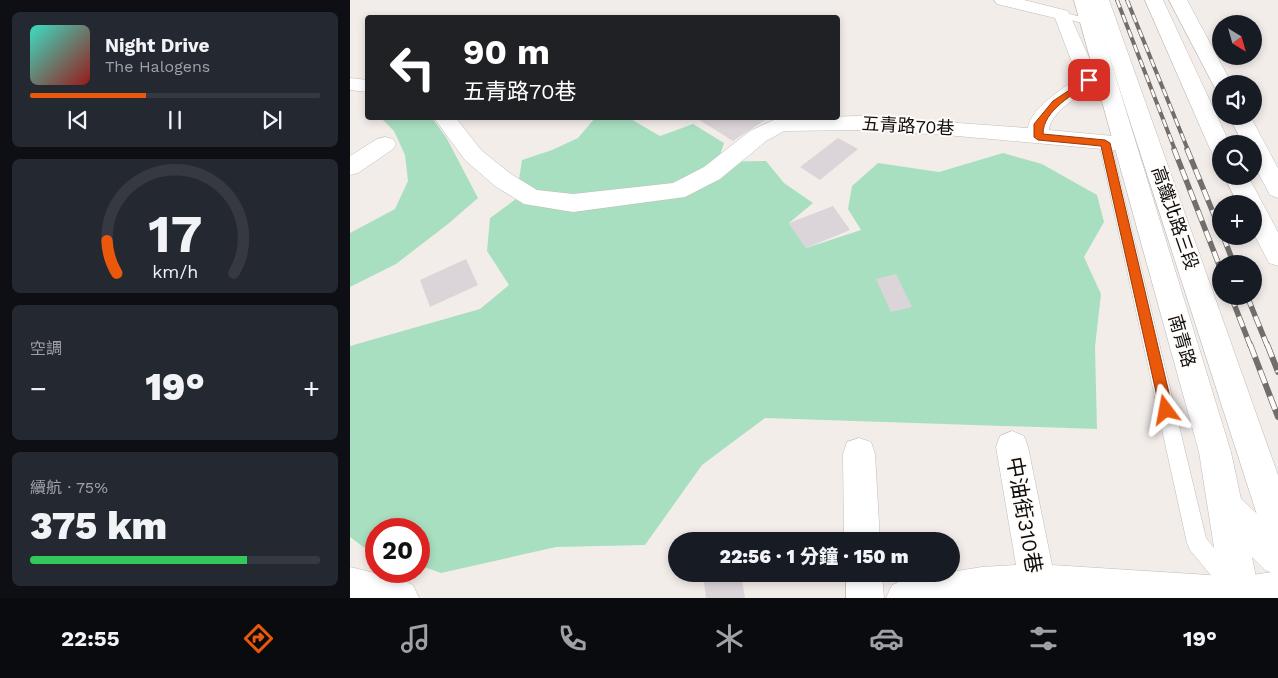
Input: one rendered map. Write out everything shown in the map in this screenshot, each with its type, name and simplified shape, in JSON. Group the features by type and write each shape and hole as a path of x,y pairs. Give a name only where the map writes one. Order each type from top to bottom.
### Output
{"main road":[{"path":"1003,0 1062,15 1089,80 1056,103 1039,124 1038,137"},
{"name":"高鐵北路三段","path":"1083,0 1095,11 1249,436 1278,524"},
{"path":"1154,0 1215,135"},
{"path":"1178,0 1217,75"},
{"name":"高鐵北路三段","path":"1095,11 1114,144"},
{"path":"350,84 365,86"},
{"name":"五青路70巷","path":"447,120 473,155 503,180 532,198 573,203 678,191 712,173 758,136 780,124 860,123 946,128 1114,144"},
{"path":"1244,125 1278,190"},
{"path":"350,167 385,144"},
{"name":"南青路","path":"1114,144 1215,452 1241,597"},
{"path":"1262,225 1278,256"},
{"name":"中油街310巷","path":"1012,447 1038,591"},
{"path":"859,454 862,532"},
{"path":"1226,509 1278,557"},
{"path":"864,582 865,598"},
{"path":"350,586 400,598"},
{"path":"905,598 982,586 1038,591 1241,597 1278,590"}],"lane":[{"path":"1062,15 1095,11"},
{"path":"1114,144 1197,543 1241,597"}],"green space":[{"path":"383,120 433,120 446,137 478,198 396,264 350,287 350,233 395,209 408,181 405,155 394,131"},
{"path":"593,120 632,120 660,136 693,124 724,143 718,162 766,161 784,183 813,203 789,223 806,248 861,230 848,209 852,186 878,163 939,172 1003,153 1042,164 1097,195 1104,222 1084,257 1101,294 1095,347 1097,429 765,418 702,465 645,545 556,547 441,573 430,569 430,518 365,518 365,548 350,537 350,346 480,309 509,285 487,251 490,218 516,199 522,160 552,150 578,138"}],"building":[{"path":"699,120 765,120 733,141"},
{"path":"838,138 858,149 820,180 800,167"},
{"path":"833,206 850,230 806,248 789,223"},
{"path":"466,259 478,285 430,307 420,280"},
{"path":"896,274 912,307 891,312 876,279"},
{"path":"704,582 742,582 745,598 706,598"}],"railway":[{"path":"1117,0 1175,150"},
{"path":"1127,0 1188,150"},
{"path":"1174,149 1215,255"},
{"path":"1187,149 1212,210"},
{"path":"1227,245 1230,255"},
{"path":"1234,305 1250,345"},
{"path":"1251,305 1267,345"},
{"path":"1250,344 1278,417"},
{"path":"1267,344 1278,372"}],"route":[{"path":"1089,80 1056,103 1039,124 1038,137 1105,143 1166,410"}]}
